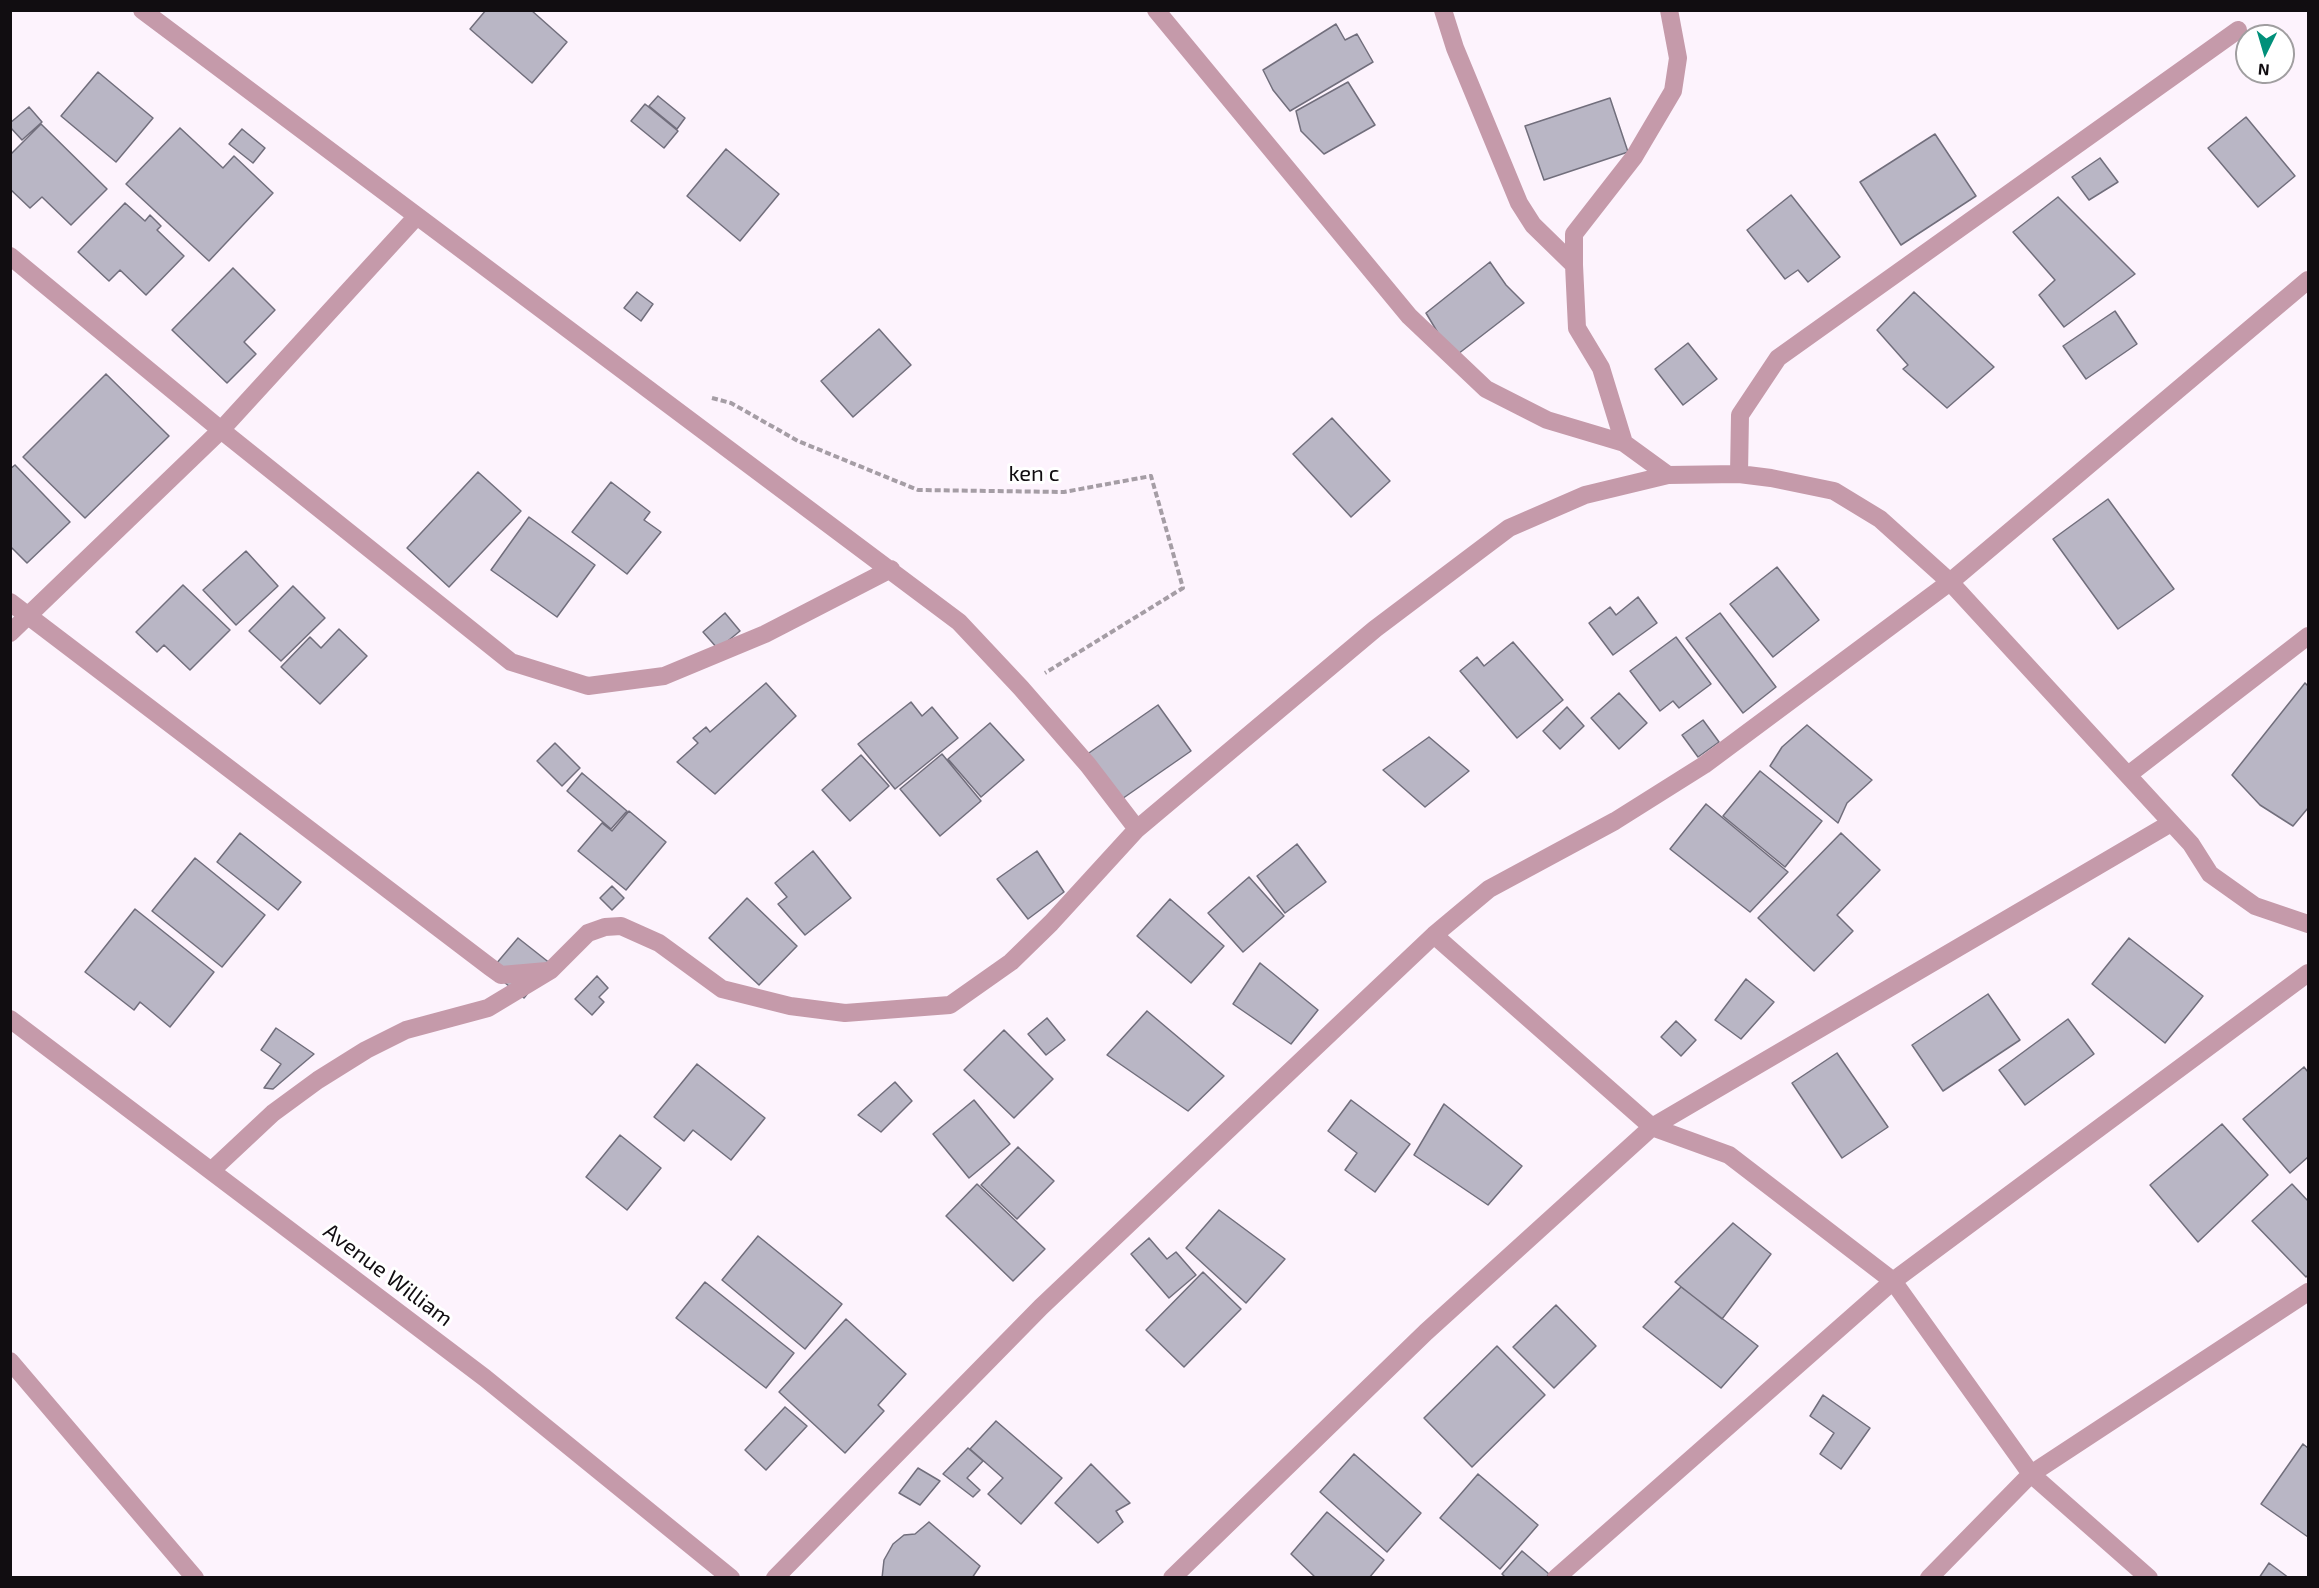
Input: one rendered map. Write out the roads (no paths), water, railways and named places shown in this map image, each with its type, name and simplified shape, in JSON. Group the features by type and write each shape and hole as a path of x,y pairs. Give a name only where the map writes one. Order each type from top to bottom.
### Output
{"street":[{"path":"142,10 959,622 1022,688 1088,765 1137,829"},
{"path":"1156,10 1409,316 1486,389 1547,420 1624,442 1668,475"},
{"path":"1443,10 1455,48 1519,203 1533,225 1574,265"},
{"path":"1624,442 1601,368 1576,328 1574,234 1634,157 1673,92 1678,58 1669,10"},
{"path":"1738,474 1740,415 1778,358 2235,32"},
{"path":"10,633 221,430 417,216"},
{"path":"10,256 221,430 512,662 588,686 664,676 765,634 891,569"},
{"path":"775,1578 1041,1306 1434,935 1489,889 1615,821 1704,765 1950,582 2308,280"},
{"path":"211,1171 273,1113 318,1080 366,1050 406,1030 488,1008 551,970 588,933 605,927 621,926 659,943 722,988 790,1006 846,1012 950,1005 1011,962 1051,923 1137,829 1375,629 1509,528 1585,495 1668,475 1738,474 1834,491 1880,519 1950,582 2191,844 2211,874 2255,906 2308,924"},
{"path":"10,602 501,975 551,970"},
{"path":"2128,775 2308,636"},
{"path":"1172,1578 1426,1332 1652,1126 2171,823"},
{"path":"1434,935 1652,1126 1729,1155 1893,1281 2031,1474 2149,1578"},
{"path":"1556,1578 1893,1281 2308,973"},
{"name":"Avenue William","path":"10,1019 485,1378 731,1578"},
{"path":"1929,1578 2031,1474 2308,1292"},
{"path":"10,1361 195,1578"}]}
